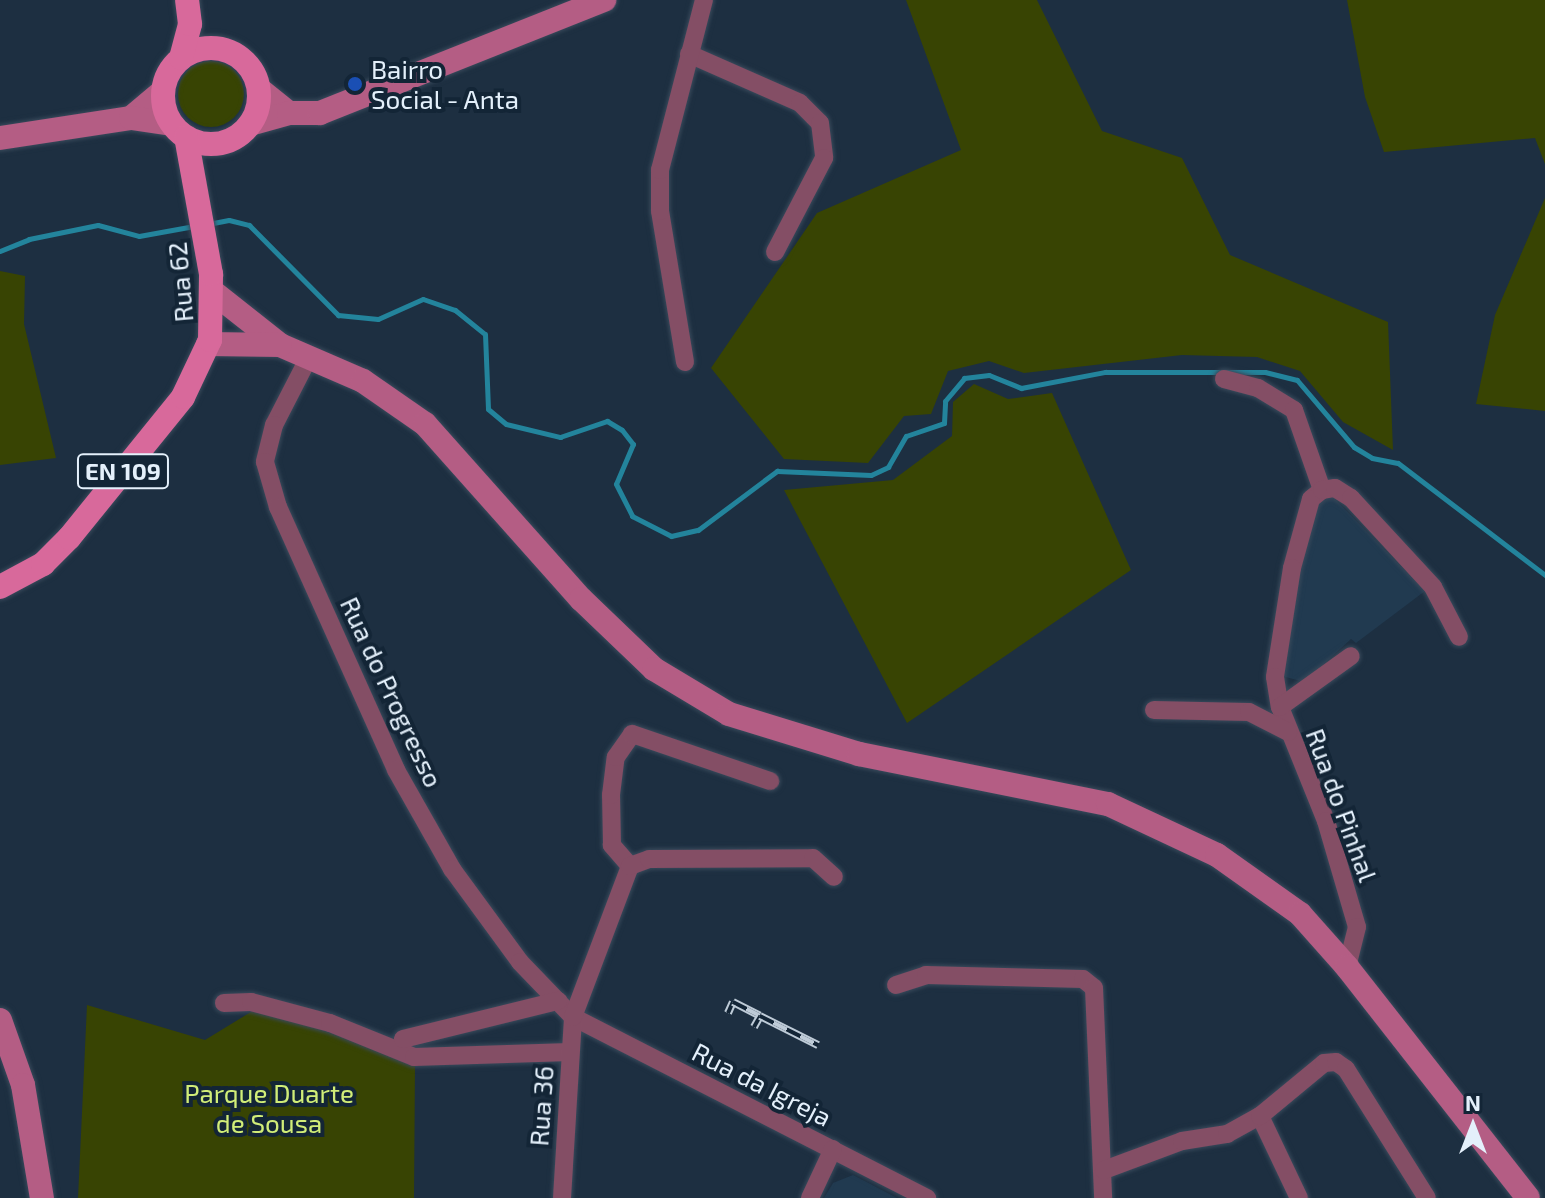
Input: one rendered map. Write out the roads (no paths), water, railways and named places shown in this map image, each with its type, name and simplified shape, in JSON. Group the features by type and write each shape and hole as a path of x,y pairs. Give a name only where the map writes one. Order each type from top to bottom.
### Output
{"main road":[{"path":"188,12 211,48"},
{"path":"163,91 181,58 188,12"},
{"path":"181,58 211,48 237,56 259,89 250,124 216,144 197,178"},
{"name":"EN 109","path":"163,91 179,131"},
{"path":"179,131 216,144"},
{"name":"Rua 62","path":"0,587 43,564 69,538 183,397 208,344 213,292 210,267 197,178 179,131"}],"street":[{"path":"250,124 289,113 320,113 604,0"},
{"path":"685,362 660,211 660,184 665,137 704,0"},
{"path":"689,54 800,103 820,123 824,158 775,252"},
{"path":"259,89 289,113"},
{"path":"131,118 163,91"},
{"path":"0,138 131,118 179,131"},
{"path":"213,292 280,345 363,381 425,424 581,599 654,669 729,714 859,754 1108,804 1217,855 1300,914 1347,967 1528,1198"},
{"path":"208,344 280,345"},
{"name":"Rua do Progresso","path":"309,357 274,425 265,462 278,507 403,782 452,869 520,962 573,1017"},
{"path":"1224,379 1258,388 1294,410 1322,490 1335,488 1351,498 1433,587 1459,637"},
{"name":"Rua do Pinhal","path":"1322,490 1311,499 1281,613 1275,677 1288,732 1326,821 1357,927 1347,967"},
{"name":"Rua do Pinhal","path":"1280,707 1351,656"},
{"path":"1154,710 1249,712 1288,732"},
{"path":"770,781 632,734 616,757 611,795 612,845 630,866 649,859 813,858 834,877"},
{"name":"Rua 36","path":"562,1198 573,1017 630,866"},
{"path":"896,985 926,975 1083,979 1094,988 1103,1198"},
{"path":"403,1039 558,1001"},
{"path":"224,1003 251,1002 330,1023 414,1057 570,1052"},
{"name":"Rua da Igreja","path":"573,1017 927,1198"},
{"path":"0,1020 23,1085 39,1193"},
{"path":"1104,1170 1170,1144 1227,1134 1260,1116 1324,1063 1346,1069 1427,1198"},
{"path":"1260,1116 1299,1198"},
{"path":"810,1198 833,1149"}],"waterway":[{"path":"208,224 229,220 249,225 338,315 378,319 423,299 455,310 485,334 488,409 506,424 560,437 607,421 622,430 633,444 616,484 632,516 671,536 698,530 777,471 871,475 888,467 906,436 944,423 945,401 964,378 989,375 1021,388 1105,372 1265,372 1297,380 1354,447 1372,458 1398,463 1545,575"},
{"path":"0,251 29,239 98,225 139,236 194,226"}],"railway":[{"path":"728,1013 733,1002 760,1016"},
{"path":"754,1027 760,1016 818,1045"}],"place":[{"name":"Bairro Social - Anta","path":"355,84"}],"park label":[{"name":"Parque Duarte de Sousa","path":"269,1108"}]}
